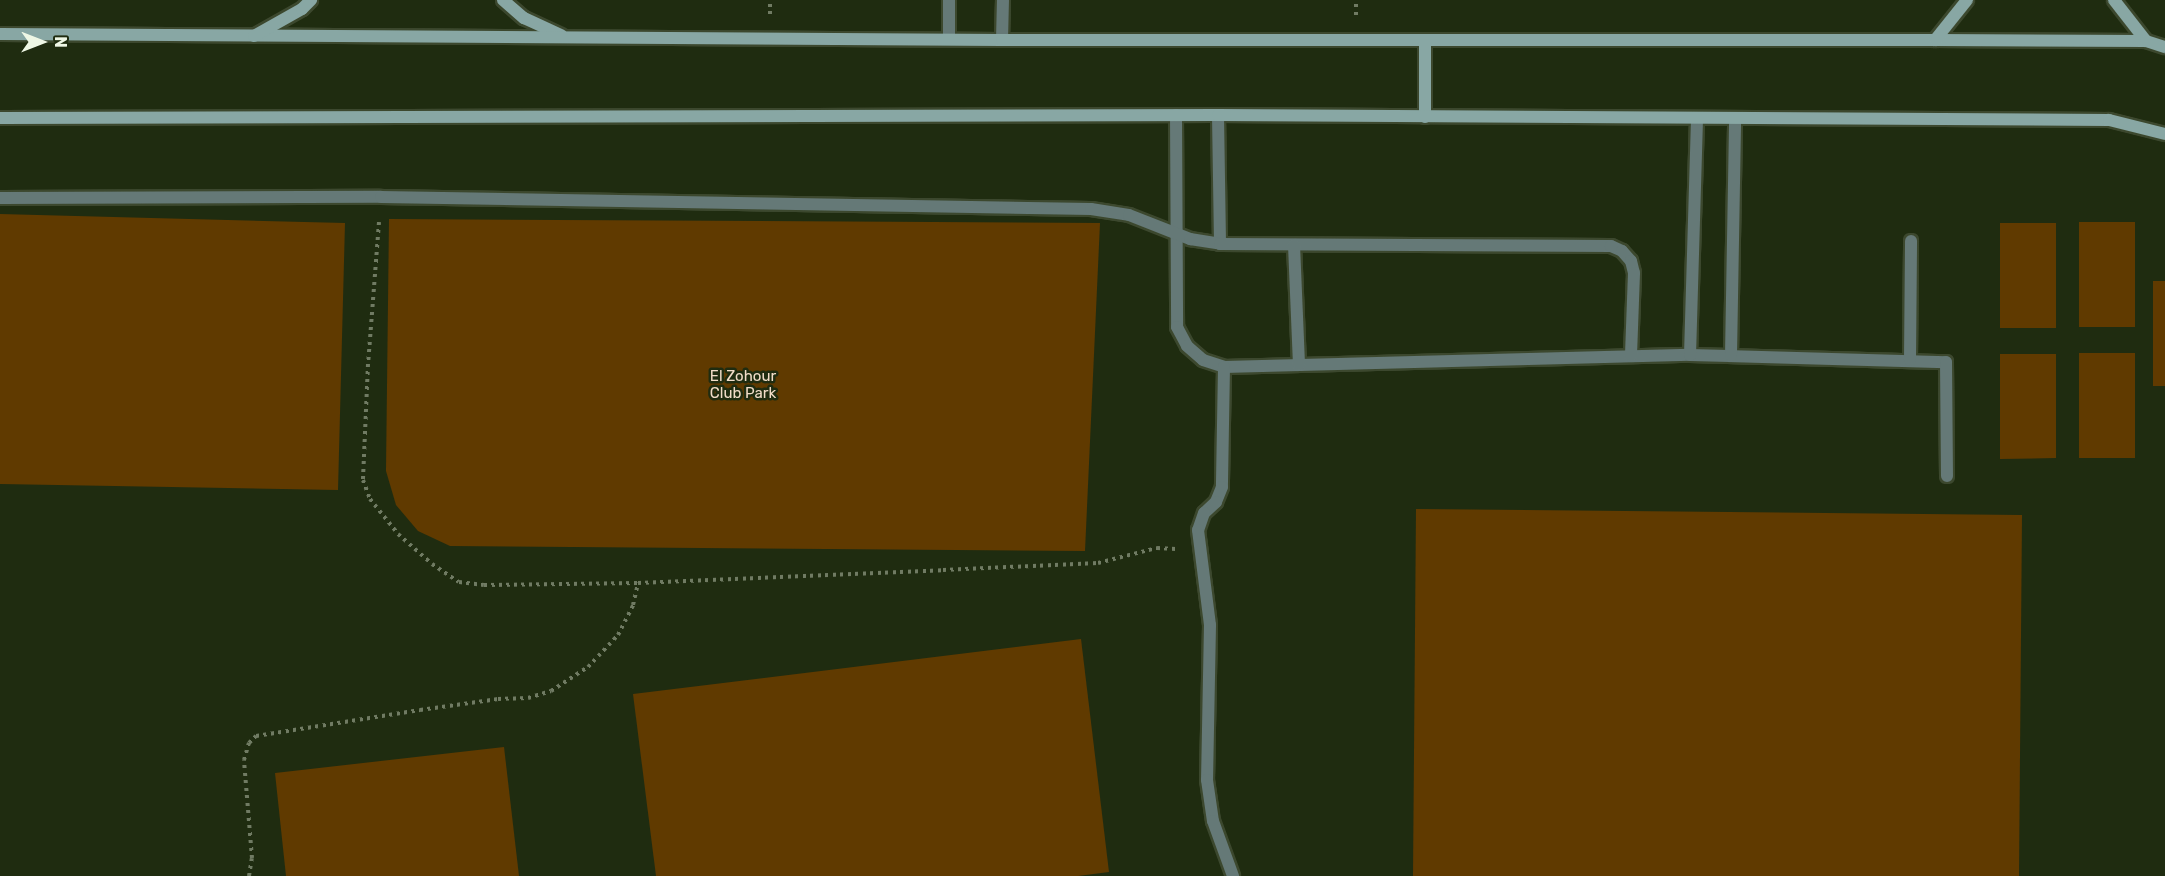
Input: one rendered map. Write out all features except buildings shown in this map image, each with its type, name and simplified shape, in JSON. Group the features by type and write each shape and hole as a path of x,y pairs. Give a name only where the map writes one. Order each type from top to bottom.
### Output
{"street":[{"path":"252,37 302,9 311,0"},
{"path":"503,0 524,18 565,37"},
{"path":"949,0 949,38"},
{"path":"1002,40 1003,0"},
{"path":"1935,40 1967,0"},
{"path":"2114,0 2146,41"},
{"path":"0,34 1002,40 2146,41 2165,47"},
{"path":"1425,40 1425,117"},
{"path":"1176,116 1177,327 1187,346 1203,360 1224,367 1690,355 1946,362 1947,476"},
{"path":"1218,116 1220,244"},
{"path":"0,118 1218,116 2109,120 2165,134"},
{"path":"1690,355 1697,118"},
{"path":"1731,355 1735,118"},
{"path":"0,198 381,198 1091,208 1129,215 1175,234 1220,244 1611,246 1622,251 1631,261 1634,273 1631,356"},
{"path":"1910,360 1911,241"},
{"path":"1294,245 1299,365"},
{"path":"1224,367 1222,487 1216,502 1200,521 1210,625 1207,780 1213,820 1233,876"}],"path":[{"path":"381,198 368,364 363,480 370,499 398,534 432,564 459,582 484,585 638,583 1098,563 1157,548 1201,549"},
{"path":"249,876 252,858 244,760 249,743 256,736 431,708 498,699 528,698 551,691 588,667 618,635 633,605 638,583"}],"green space":[{"path":"0,214 345,223 338,490 0,484"},
{"name":"El Zohour Club Park","path":"389,219 1100,223 1085,551 450,546 418,531 396,505 386,471"},
{"path":"2079,222 2135,222 2135,327 2079,327"},
{"path":"2000,223 2056,223 2056,328 2000,328"},
{"path":"2153,281 2165,281 2165,386 2153,386"},
{"path":"2079,353 2135,353 2135,458 2079,458"},
{"path":"2000,354 2056,354 2056,458 2000,459"},
{"path":"1416,509 2022,515 2019,876 1413,876"},
{"path":"1081,639 1109,872 1078,876 656,876 633,694"},
{"path":"504,747 519,876 286,876 275,773"}]}
